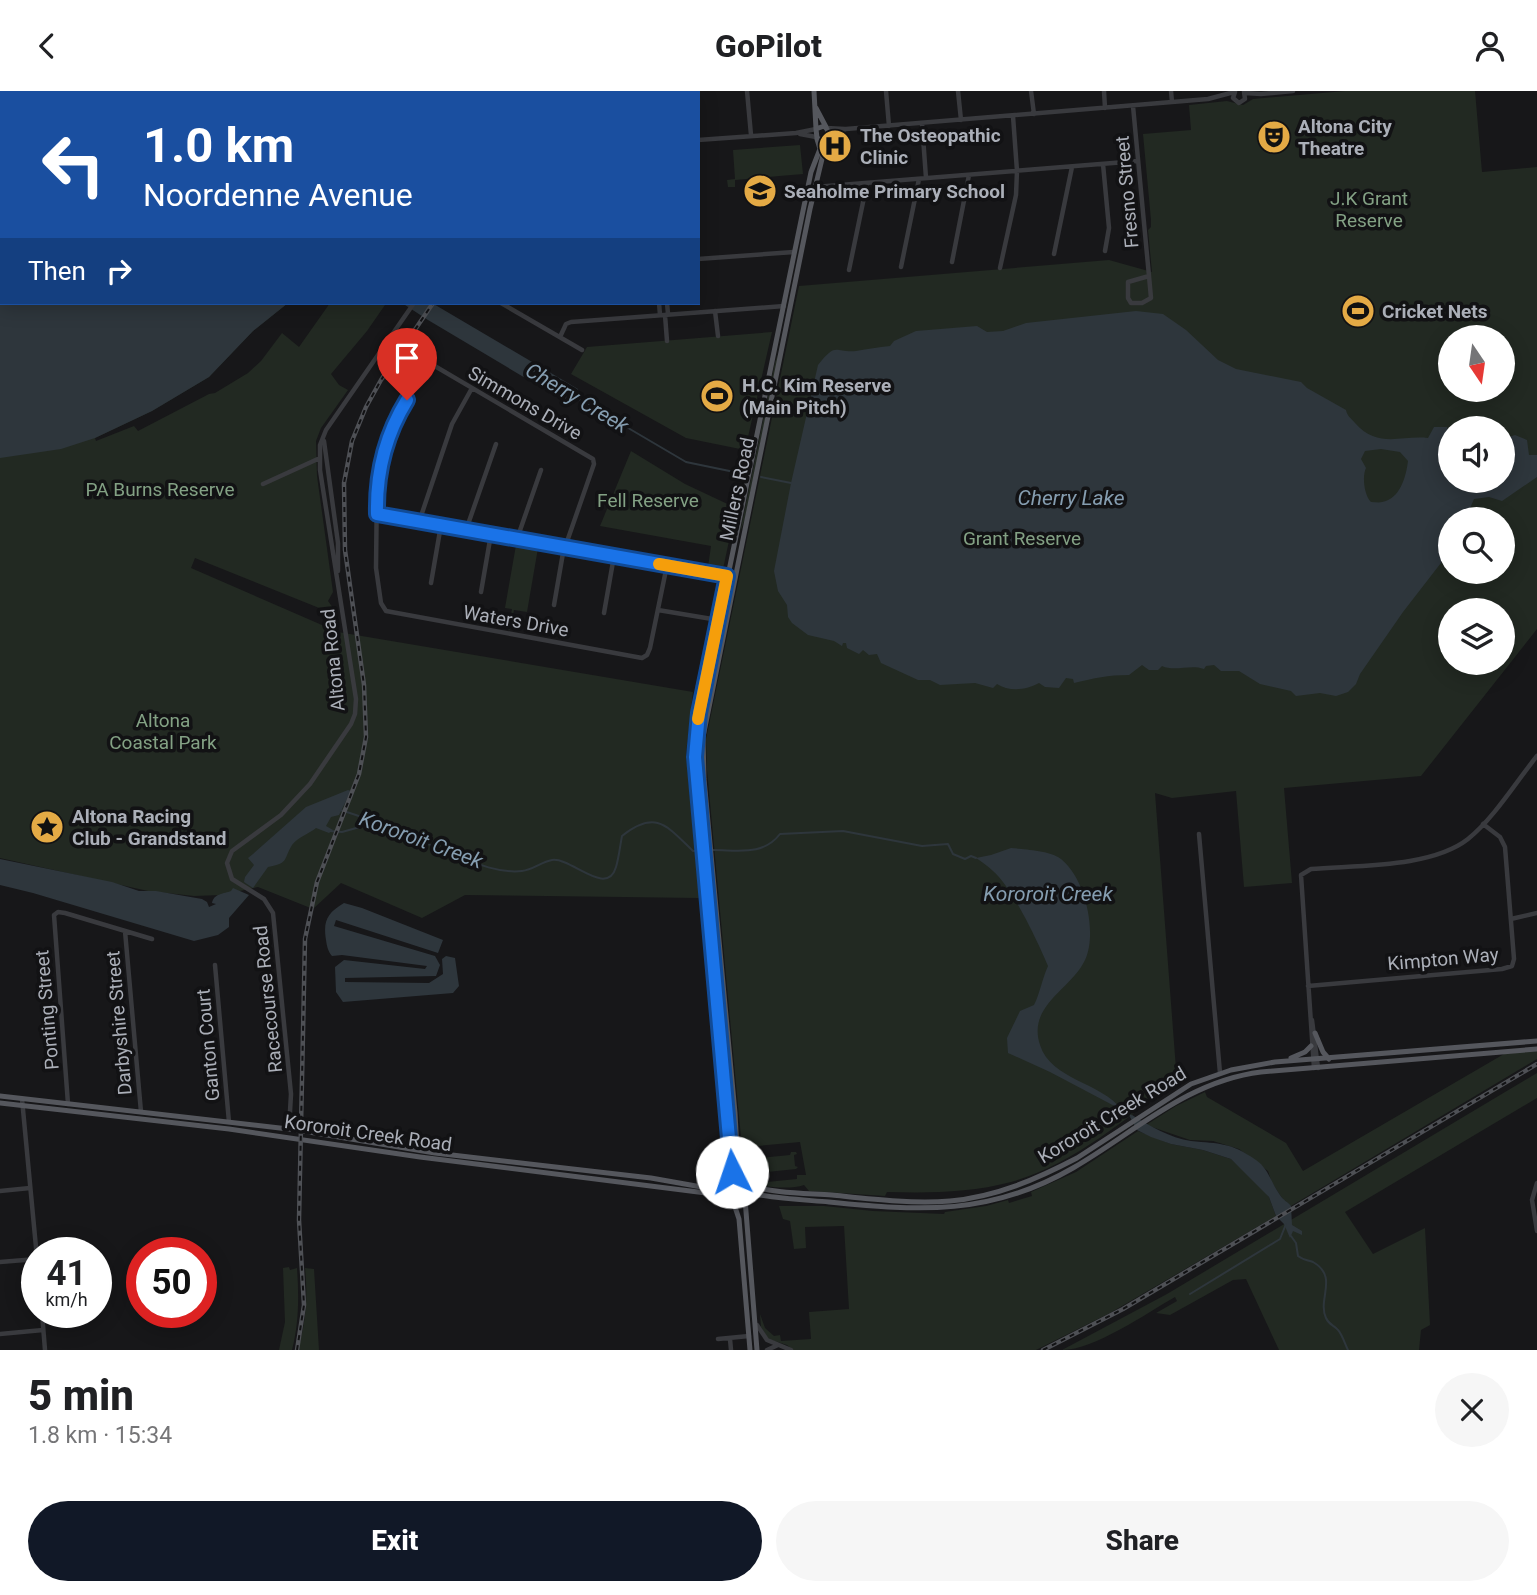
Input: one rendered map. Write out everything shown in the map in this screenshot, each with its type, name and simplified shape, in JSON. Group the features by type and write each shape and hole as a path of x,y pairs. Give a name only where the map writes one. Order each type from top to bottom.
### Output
{"main road":[{"path":"814,91 816,129 817,138 822,140 827,136 826,127 815,107"},
{"path":"816,129 819,126 826,127"},
{"name":"Millers Road","path":"745,1184 738,1169 702,737 727,576 827,136"},
{"name":"Millers Road","path":"730,1185 732,1156 695,747 735,577 787,307 794,253 811,172 820,149 817,138"},
{"path":"1315,1033 1329,1059"},
{"name":"Kororoit Creek Road","path":"745,1198 760,1195 915,1209 962,1207 1007,1197 1074,1167 1191,1084 1220,1073 1275,1062 1537,1041"},
{"path":"1275,1062 1298,1056 1311,1046"},
{"name":"Kororoit Creek Road","path":"1152,1113 1193,1092 1253,1073 1537,1049"},
{"name":"Kororoit Creek Road","path":"0,1096 23,1102 229,1126 338,1145 674,1182 715,1189 730,1185"},
{"name":"Kororoit Creek Road","path":"0,1103 68,1104 141,1115"},
{"name":"Kororoit Creek Road","path":"229,1126 289,1129 716,1194 732,1199"},
{"path":"328,1143 329,1135"},
{"path":"338,1145 339,1137"},
{"name":"Kororoit Creek Road","path":"745,1184 767,1190 897,1201 952,1201 997,1192 1031,1181 1109,1142"},
{"path":"693,1185 718,1184 731,1177"},
{"path":"674,1182 678,1189"},
{"path":"750,1350 738,1208 728,1192 730,1185 739,1182 745,1184 748,1192 745,1198 757,1350"},
{"path":"732,1199 739,1201 745,1198"}],"street":[{"path":"747,91 751,136"},
{"path":"886,91 889,126"},
{"path":"958,91 961,120"},
{"path":"1031,91 1034,114"},
{"path":"1104,91 1105,109"},
{"path":"1171,91 1172,102"},
{"path":"1244,101 1244,91 1261,94 1293,91"},
{"path":"1235,92 1235,101"},
{"path":"826,127 846,129 1105,109 1215,98 1235,92"},
{"path":"1215,98 1244,101 1261,94"},
{"name":"Fresno Street","path":"1133,106 1150,276 1151,298 1142,303 1131,303 1128,298 1128,282 1150,276"},
{"path":"1000,268 1016,195 1013,116"},
{"path":"922,123 926,178"},
{"path":"700,140 796,133 816,129"},
{"path":"827,136 846,129"},
{"path":"796,133 817,138"},
{"path":"815,187 1138,161"},
{"path":"1103,164 1110,228 1105,251"},
{"path":"1054,254 1072,167"},
{"path":"952,262 969,175"},
{"path":"901,267 919,179"},
{"path":"849,271 867,183"},
{"path":"700,259 794,253"},
{"name":"Altona Road","path":"238,883 232,879 227,867 232,851 270,824 296,800 317,775 354,719 356,699 322,457 324,439 330,424 413,305"},
{"path":"504,305 582,350"},
{"path":"660,305 664,315 667,341"},
{"path":"664,315 666,305"},
{"path":"560,337 566,324 571,322 787,307"},
{"path":"716,311 718,336"},
{"name":"Simmons Drive","path":"377,514 377,484 392,425 428,365 433,365 593,459 594,464 565,547"},
{"path":"419,521 452,424 472,388"},
{"path":"466,530 496,445"},
{"path":"263,484 322,457"},
{"path":"517,539 541,470"},
{"path":"377,514 735,577"},
{"name":"Waters Drive","path":"377,514 377,573 381,603 388,612 642,658 650,648 667,565"},
{"path":"430,583 441,525"},
{"path":"481,592 491,534"},
{"path":"554,605 565,547"},
{"path":"604,613 614,556"},
{"path":"708,688 698,686 715,608 722,603"},
{"path":"658,610 712,619"},
{"path":"1315,1059 1311,1046 1300,885 1303,872 1427,858 1457,846 1483,824 1537,755"},
{"name":"Kimpton Way","path":"1308,986 1506,968 1514,961 1505,847 1500,838 1483,824"},
{"path":"1199,834 1220,1073"},
{"name":"Racecourse Road","path":"238,883 268,903 272,910 278,946 291,1094 289,1129"},
{"name":"Ponting Street","path":"68,1104 53,921 55,914 62,912 125,931"},
{"path":"1511,919 1537,913"},
{"path":"125,931 152,939"},
{"name":"Darbyshire Street","path":"125,931 141,1115"},
{"name":"Ganton Court","path":"215,965 229,1126"},
{"path":"1310,1009 1315,1033 1316,1068"},
{"path":"23,1102 35,1237"},
{"path":"1537,1184 1532,1200 1537,1231"},
{"path":"0,1191 30,1188"},
{"path":"0,1262 21,1260"},
{"path":"754,1318 762,1336 791,1350"},
{"path":"0,1334 43,1330 45,1350"},
{"path":"718,1339 749,1336"},
{"path":"730,1339 731,1350"},
{"path":"766,1350 779,1345"}],"green space":[{"name":"Grant Reserve","path":"1345,91 1475,91 1482,172 1537,167 1537,629 1515,657 1515,598 1438,598 1438,675 1501,675 1421,776 1284,788 1292,883 1244,887 1236,791 1172,798 1155,793 1177,1082 1118,1125 1056,1164 1011,1182 980,1188 887,1192 885,1196 809,1191 804,1185 777,1187 748,1183 740,1169 743,1159 706,739 799,286 1109,260 1152,272 1148,230 1151,220 1143,134 1191,130 1189,105 1227,101 1243,105 1253,99","holes":["800,1142 806,1175 797,1175 797,1179 767,1182 767,1172 798,1167 795,1166 796,1152 749,1159 747,1147"]},
{"path":"800,145 803,174 735,180 735,187 728,187 727,180 735,179 733,150"},
{"name":"Altona Coastal Park","path":"92,305 286,305 253,331 209,377 152,411 95,438 96,441 134,426 138,431 215,393 248,373 261,361 282,333 299,347 329,305 385,305 331,374 339,385 348,390 321,428 316,441 317,476 333,592 328,601 336,612 334,614 195,558 191,568 338,632 693,692 686,754 699,898 465,895 422,918 341,883 313,909 258,887 221,895 194,896 148,891 0,858 0,315"},
{"path":"772,332 745,450 686,438 571,374 587,347"},
{"path":"779,352 745,519 740,532 775,362"},
{"name":"Fell Reserve","path":"631,451 685,484 736,508 723,569 708,567 711,546 600,526"},
{"path":"516,545 538,548 527,612 514,610 508,630 512,609 505,608"},
{"path":"707,694 700,748 706,849 698,752"},
{"path":"706,852 709,853 737,1176 735,1176"},
{"path":"1537,1051 1537,1059 1291,1206 1272,1183 1268,1171 1239,1149 1213,1141 1190,1140 1146,1125 1205,1092 1207,1097 1286,1143 1303,1171 1504,1054"},
{"path":"1537,1073 1537,1098 1345,1212 1373,1254 1425,1228 1430,1325 1421,1330 1419,1350 1279,1350 1246,1279 1233,1280 1170,1315 1156,1313 1177,1301 1175,1297 1104,1337 1089,1344 1062,1350 1167,1294"},
{"path":"1138,1131 1171,1144 1231,1159 1260,1185 1269,1197 1276,1216 1110,1313 1036,1350 793,1350 787,1345 768,1339 761,1327 760,1314 765,1328 774,1336 780,1335 781,1341 811,1339 809,1312 849,1309 844,1226 805,1227 806,1248 794,1249 790,1221 783,1219 779,1206 824,1206 944,1214 1008,1200 1009,1203 1032,1196 1031,1192 1076,1172"},
{"path":"289,1267 290,1270 297,1268 296,1330 292,1350 279,1350 285,1322 283,1268"},
{"path":"305,1268 314,1269 319,1350 298,1350 306,1309"}],"water":[{"path":"0,305 286,305 253,331 209,377 152,411 95,438 61,449 0,458"},
{"path":"405,305 435,305 578,389 569,404"},
{"name":"Cherry Lake","path":"1136,311 1163,314 1186,330 1218,360 1236,369 1301,382 1346,410 1355,423 1372,436 1390,439 1428,438 1434,427 1438,427 1438,493 1514,493 1502,501 1489,497 1474,499 1471,507 1438,507 1438,567 1403,612 1360,674 1356,684 1348,692 1336,696 1320,693 1296,696 1291,691 1260,684 1239,671 1221,671 1214,665 1204,669 1162,666 1158,670 1149,670 1142,665 1129,675 1074,683 1073,679 1066,678 1059,688 1045,687 1039,683 1018,689 997,684 993,688 975,683 940,685 930,680 918,680 881,663 877,654 869,655 863,650 859,654 847,648 846,643 842,646 834,641 808,635 788,617 787,605 778,591 774,571 818,365 833,351 890,346 894,341 916,331 977,326 987,332 1003,331 1026,323","holes":["1381,449 1400,452 1408,461 1398,492 1388,500 1371,502 1365,490 1366,468 1361,459 1365,451"]},
{"name":"Cherry Lake","path":"1515,435 1527,440 1529,455 1537,455 1537,477 1515,492"},
{"path":"351,791 339,815 331,817 326,826 333,830 329,833 316,828 294,842 284,860 268,867 253,888 244,882 254,865 248,858 306,807"},
{"name":"Kororoit Creek","path":"1011,848 1049,853 1067,865 1082,890 1089,920 1089,949 1085,960 1079,971 1045,1008 1038,1031 1040,1045 1054,1066 1102,1093 1122,1110 1008,1053 1007,1038 1020,1011 1034,1005 1048,966 1008,889 993,871 976,858"},
{"path":"0,859 112,882 139,891 156,891 202,899 209,907 216,904 212,903 215,897 233,888 249,895 229,918 229,927 218,935 194,941 0,885"},
{"path":"344,903 443,940 438,953 336,920 334,926 435,956 440,965 436,976 345,978 345,982 429,983 443,974 442,959 446,956 455,958 459,986 453,993 343,1002 336,992 335,967 344,960 425,969 427,966 332,956 326,942 326,923 330,914"},
{"path":"1132,1115 1175,1137 1225,1145 1256,1160 1267,1172 1281,1197 1291,1206 1292,1225 1302,1231 1302,1235 1293,1231 1290,1238 1284,1224 1276,1216 1269,1197 1231,1159 1151,1137 1137,1130 1130,1117"}],"waterway":[{"name":"Cherry Creek","path":"572,395 686,462 744,474"},
{"name":"Cherry Creek","path":"761,477 791,483"},
{"name":"Kororoit Creek","path":"340,810 473,862 502,870 526,870 552,860 605,879 616,867 622,836 644,823 653,822 668,828 693,851 700,851"},
{"path":"329,831 342,832 374,823"},
{"name":"Kororoit Creek","path":"713,850 758,849 780,834 843,831 922,846 948,844 953,854 965,859 971,856 976,858"},
{"name":"Kororoit Creek","path":"1121,1109 1131,1116"},
{"path":"1190,1294 1280,1239 1286,1224"},
{"name":"Kororoit Creek","path":"1291,1236 1296,1243 1298,1256 1313,1262 1325,1274 1326,1318 1339,1332 1348,1350"}],"railway":[{"path":"297,1350 304,1305 299,1220 305,939 317,882 359,774 366,737 364,685 345,550 344,483 352,441 366,407 432,305"},
{"path":"1043,1350 1123,1309 1537,1064"}],"slow traffic":[{"path":"659,564 727,576 698,719"}],"place":[{"name":"Altona City Theatre","path":"1274,137"},
{"name":"The Osteopathic Clinic","path":"835,146"},
{"name":"Seaholme Primary School","path":"760,191"},
{"name":"Cricket Nets","path":"1358,311"},
{"name":"H.C. Kim Reserve (Main Pitch)","path":"717,396"},
{"name":"Altona Racing Club - Grandstand","path":"47,827"}],"route":[{"path":"407,400 392,425 377,484 377,514 727,576 699,713 695,757 732,1172"}],"park label":[{"name":"J.K Grant Reserve","path":"1369,209"},
{"name":"PA Burns Reserve","path":"160,489"}]}
